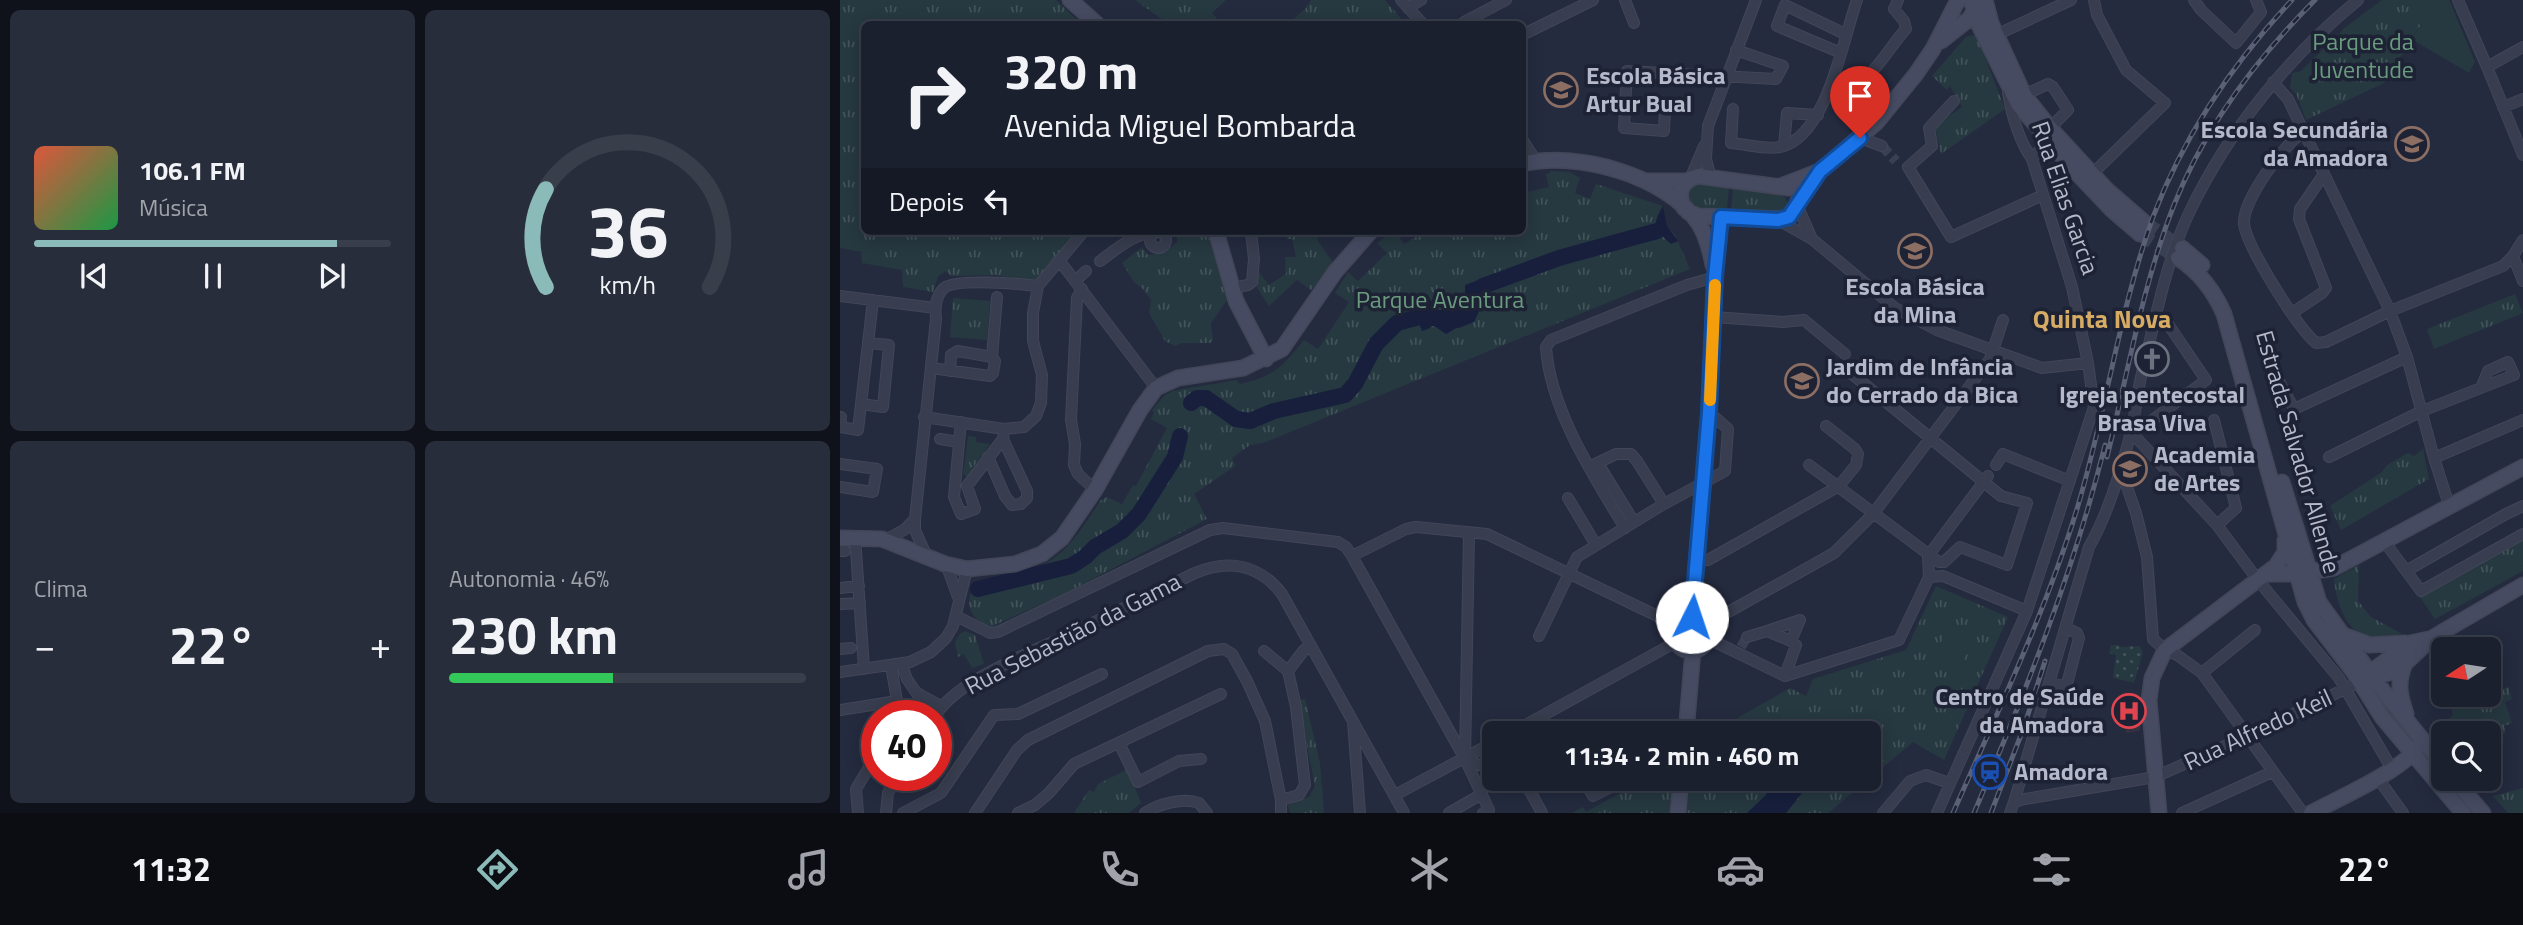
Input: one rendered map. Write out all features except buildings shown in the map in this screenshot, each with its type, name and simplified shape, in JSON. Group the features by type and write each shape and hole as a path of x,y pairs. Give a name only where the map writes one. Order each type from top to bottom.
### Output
{"street":[{"path":"1070,0 1094,21"},
{"path":"1420,21 1405,4 1421,0"},
{"path":"1466,21 1506,0"},
{"path":"1526,32 1593,0"},
{"path":"1625,0 1634,23"},
{"path":"1756,0 1710,119 1705,142 1680,194 1686,210 1694,215 1778,220 1789,217 1820,171 1860,138 1898,98 1933,49 1944,37 1965,23 1978,3"},
{"path":"1733,109 1731,143 1776,148 1793,142 1818,115 1833,80 1857,0"},
{"path":"1833,80 1852,84 1869,75 1906,29 1905,21 1894,9 1898,0"},
{"path":"1933,49 1958,0"},
{"path":"1965,23 1989,28 2071,0"},
{"path":"2088,177 2165,103 2126,69 2097,15 2094,0"},
{"path":"2194,0 2236,43 2261,12 2256,0"},
{"path":"2010,813 2090,547 2099,530 2131,432 2142,373 2166,275 2189,213 2219,158 2273,82 2317,35 2358,0"},
{"path":"2458,0 2523,155"},
{"path":"1949,17 1978,3"},
{"path":"1978,3 1989,28"},
{"path":"1841,53 1777,26 1785,5 1845,34"},
{"name":"Rua Elias Garcia","path":"1989,28 2007,85 2013,117 2025,149 2032,159 2072,287 2088,363 2094,407 2070,481"},
{"name":"Rua Elias Garcia","path":"1989,28 2032,115"},
{"path":"2487,67 2523,47"},
{"path":"1665,110 1664,131 1624,128 1627,71 1776,79 1783,66 1736,50"},
{"path":"2273,82 2288,99 2390,311 2407,357 2449,505"},
{"path":"2024,95 2048,84 2053,87 2068,110 2050,128"},
{"name":"Rua Elias Garcia","path":"2007,85 2032,115"},
{"path":"2503,107 2523,99"},
{"path":"1908,167 1932,146 1929,128 1954,101"},
{"path":"1784,146 1787,113 1818,115"},
{"path":"2032,115 2050,128 2088,177"},
{"path":"2032,115 2053,147 2119,203 2143,228"},
{"path":"2304,132 2291,141 2268,173 2250,200 2244,220 2248,239 2292,313 2316,343 2326,342 2390,311 2503,266 2523,240"},
{"path":"1860,138 1882,146"},
{"path":"1705,142 1711,178"},
{"path":"2032,159 2039,148 2053,147"},
{"path":"1529,162 1554,159 1589,163 1645,181 1675,200 1699,223 1706,237 1715,277"},
{"path":"1896,160 1908,167 1951,237 2043,195"},
{"path":"1782,186 1820,171"},
{"path":"2292,313 2326,288 2299,219 2300,209 2324,174"},
{"path":"1645,181 1689,180 1698,176 1782,186 1794,194 1812,239"},
{"path":"1721,217 1715,277 1709,412 1692,617 1706,631 1785,676 1899,640 1929,577 1928,556 1986,479"},
{"path":"1778,220 1812,239 1895,308 1937,330 2042,368 2088,363"},
{"path":"924,417 961,422 1004,434 1024,427 1036,416 1041,403 1042,375 1033,341 1033,313 1038,286 1081,235"},
{"path":"1100,261 1140,235"},
{"path":"1217,235 1243,318 1266,359"},
{"path":"1232,288 1252,282 1254,255 1252,235"},
{"path":"842,546 855,536 886,540 946,564 967,569 1015,564 1042,554 1062,538 1095,490 1140,410 1156,388 1169,380 1243,368 1282,349 1342,263 1367,235"},
{"name":"Estrada Salvador Allende","path":"2362,680 2314,620 2302,573 2234,315 2224,293 2210,273 2180,253 2208,286 2224,314 2284,531 2302,573 2343,635 2362,680"},
{"path":"2513,256 2523,281"},
{"path":"1059,260 1156,388"},
{"path":"1086,271 1079,285 1077,298 1071,420 1076,470 1095,490"},
{"path":"1630,525 1588,467 1555,391 1546,349 1548,343 1687,285 1715,277"},
{"path":"927,557 915,530 915,519 938,296 950,285 998,282 1038,286"},
{"path":"840,296 935,308"},
{"path":"931,368 990,376 993,373 998,297"},
{"path":"841,417 840,427 858,429 873,300"},
{"path":"1714,317 1783,322 1804,320 1845,354"},
{"path":"1692,617 1683,619 1676,625 1674,633 1676,642 1684,649 1693,650 1702,646 1706,631 1834,552 1873,514 1990,359 2003,320"},
{"path":"2131,432 2143,427 2206,380 2168,324"},
{"path":"862,404 883,407 888,345 869,343"},
{"path":"950,371 951,355 958,351 992,357"},
{"path":"2280,383 2294,409 2407,357"},
{"path":"1809,465 1939,562 1944,562 1960,547 2007,565 2027,503 2001,495 1986,479 1929,438 1846,369"},
{"path":"2329,457 2422,411 2481,388"},
{"path":"1539,636 1577,557 1703,481 1725,471 1728,429 1709,412"},
{"path":"2214,420 2236,508 2217,525"},
{"path":"2434,458 2523,420"},
{"path":"961,422 954,497 961,514 975,509 967,486 1004,434"},
{"path":"1696,561 1707,559 1839,486 1856,465 1858,454 1826,426"},
{"path":"2131,432 2262,576 2362,680 2409,722 2431,751"},
{"path":"988,457 1005,496 1012,505 1021,504 1027,498 1027,491 1004,434"},
{"path":"940,439 958,442"},
{"path":"1588,467 1616,454 1631,454 1664,504"},
{"path":"1937,813 2027,611 2070,481 2003,454 1996,465"},
{"path":"840,464 877,469 873,492 840,487"},
{"path":"2120,466 2147,557 2153,639 2165,650 2202,673 2303,813"},
{"path":"2262,576 2334,568 2523,467"},
{"path":"1568,498 1596,545"},
{"path":"2406,571 2523,506"},
{"path":"886,540 904,530 915,519"},
{"path":"1352,556 1406,529 1416,527 1493,536 1676,625"},
{"path":"956,616 990,634 998,632 1210,530 1223,528 1338,542 1346,547 1352,556 1465,759 1489,810 1483,813"},
{"path":"2158,813 2151,678 2165,650 2281,560 2285,552 2284,531"},
{"path":"1465,759 1469,532"},
{"path":"2384,541 2421,591 2523,534"},
{"path":"855,536 864,669"},
{"path":"1944,562 1949,578"},
{"path":"946,564 958,598"},
{"name":"Rua Sebastião da Gama","path":"947,700 997,669 1195,573 1220,565 1247,567 1265,576 1282,594 1311,646"},
{"path":"2319,602 2325,581 2334,568"},
{"path":"840,672 919,659 931,652 950,632 967,569"},
{"path":"1929,577 1944,576 2027,611"},
{"path":"2434,637 2523,585"},
{"path":"840,588 859,586"},
{"path":"840,604 860,603"},
{"path":"1747,637 1800,620 1791,641"},
{"path":"2050,683 2064,686 2067,684 2079,638 2077,633 2066,628"},
{"path":"2202,673 2255,630"},
{"path":"1767,631 1796,645 1785,676"},
{"path":"2343,635 2370,645 2410,643 2431,638"},
{"path":"2409,722 2399,679 2404,666 2431,639"},
{"path":"1533,721 1676,642"},
{"path":"2362,680 2410,643"},
{"path":"1288,671 1304,650 1311,646 1404,813"},
{"path":"975,813 1017,750 1028,740 1208,651 1218,649 1228,651 1236,659 1265,722 1281,800 1281,813"},
{"path":"1687,721 1693,650"},
{"path":"1264,651 1288,671 1296,707 1306,785 1299,795 1281,800"},
{"path":"896,664 920,700"},
{"path":"896,664 897,700"},
{"path":"2362,680 2393,673 2404,666"},
{"path":"904,813 941,793 995,715 1018,714 1102,674"},
{"path":"2362,680 2382,717 2463,813"},
{"path":"2362,680 2392,769"},
{"name":"Rua Alfredo Keil","path":"2014,802 2155,777 2248,736 2362,680"},
{"path":"916,693 929,700"},
{"path":"1018,813 1035,805 1049,793 1074,764 1221,694"},
{"path":"840,710 861,707"},
{"path":"1353,718 1360,813"},
{"path":"2311,813 2392,769 2413,754 2421,739"},
{"path":"1119,743 1138,782 1179,761 1201,759"},
{"path":"1395,795 1482,750"},
{"path":"1465,759 1482,766"},
{"path":"2182,813 2273,772"},
{"path":"1883,813 1910,781 1926,775 1949,783"},
{"path":"2377,778 2403,813"},
{"path":"858,813 856,789 861,781"},
{"path":"886,813 889,791"},
{"path":"1530,791 1542,813"},
{"path":"1678,813 1680,791"},
{"path":"2464,791 2483,813"},
{"path":"1449,813 1482,794"},
{"path":"1145,813 1151,809 1187,801 1199,803 1207,813"}],"shaded area":[{"name":"Centro de Saúde da Amadora","path":"2121,701 2140,704 2140,731 2126,733 2126,718 2118,719"}],"green space":[{"path":"840,0 1056,0 1078,21 861,21 861,235 1070,235 1042,277 1034,281 994,275 951,276 946,271 938,276 933,292 903,287 902,270 862,263 861,252 840,248"},
{"path":"1135,0 1226,0 1212,13 1219,21 1167,21"},
{"path":"1311,0 1385,0 1403,21 1291,21"},
{"name":"Parque da Juventude","path":"2382,0 2449,0 2451,4 2436,5 2411,39 2386,82 2306,120 2296,94 2290,88 2292,73 2301,71 2347,26"},
{"path":"2436,4 2451,4 2475,62 2469,73 2411,39"},
{"path":"1973,35 1978,39 2005,109 1941,154 1935,126 1962,107 1950,86 1947,90 1932,76 1966,37"},
{"name":"Parque Aventura","path":"1569,172 1580,178 1575,193 1590,199 1596,184 1663,206 1667,226 1675,235 1690,269 1263,443 1250,445 1232,458 1235,466 1194,494 1207,519 1068,592 988,628 973,614 969,603 977,583 1043,565 1072,541 1101,500 1107,497 1122,504 1133,485 1136,486 1167,428 1151,419 1154,412 1152,410 1165,395 1173,391 1236,380 1240,384 1262,378 1283,364 1304,340 1318,349 1349,302 1335,293 1348,272 1358,281 1387,253 1377,243 1389,235 1398,235 1404,244 1419,235 1526,235 1526,192 1549,187 1546,174"},
{"path":"1700,184 1729,187 1727,210 1694,206 1690,202 1689,192"},
{"path":"1733,188 1779,193 1785,197 1788,204 1782,212 1777,213 1731,210"},
{"path":"1178,235 1208,235 1212,242 1227,300 1211,323 1213,340 1210,343 1182,343 1175,346 1165,341 1149,313 1151,300 1134,282 1122,263 1142,247 1148,255 1165,252 1177,242"},
{"path":"1287,235 1317,235 1334,264 1311,290 1297,280 1269,306 1256,286 1259,272 1269,285 1286,274 1285,257 1296,257 1292,239 1287,239"},
{"path":"2515,294 2523,313 2434,349 2427,329"},
{"path":"953,298 990,301 987,340 950,337"},
{"path":"968,436 976,437 976,442 990,444 967,476 963,475"},
{"path":"2423,449 2429,479 2341,530 2330,506 2382,472 2387,465 2408,453 2414,456"},
{"path":"2523,539 2523,571 2435,619 2420,597"},
{"path":"2359,565 2358,601 2371,617 2402,634 2378,638 2365,636 2357,632 2345,617 2337,598 2334,579"},
{"path":"1936,586 2008,617 1944,760 1913,742 1881,769 1881,721 1732,721 1790,688 1806,696 1813,679 1906,650"},
{"path":"1949,623 1975,634 1957,677 1931,666"},
{"path":"965,631 975,635 984,664 972,668 964,654 958,657 955,642"},
{"path":"2111,645 2139,646 2143,652 2134,683 2113,678 2116,655 2109,653"},
{"path":"2508,687 2512,699 2505,702 2512,723 2504,726 2506,733 2501,734 2501,721 2445,721 2453,716 2451,707 2501,707 2501,689"},
{"path":"1305,699 1320,763 1324,813 1290,813 1288,805 1309,797 1315,786 1298,700"},
{"path":"1128,769 1141,803 1129,813 1074,813 1089,790 1094,792 1098,784"},
{"path":"2523,788 2523,813 2508,813 2493,796"},
{"path":"1624,791 1855,791 1828,813 1572,813 1583,807 1586,812"}],"water":[{"path":"1663,206 1667,226 1678,241 1671,244 1656,228"},
{"path":"1481,279 1487,293 1481,305 1465,298 1465,285"},
{"path":"1429,298 1437,309 1430,328 1422,331 1412,305"},
{"path":"1464,301 1481,307 1474,322 1461,327 1455,309"},
{"path":"1438,310 1452,311 1458,327 1446,334 1433,325"},
{"path":"1767,791 1806,791 1786,813 1747,813"}],"waterway":[{"path":"1191,403 1197,398 1206,398 1236,419 1250,421 1274,411 1345,395 1355,384 1376,344 1397,323 1419,317 1457,320 1483,286 1559,258 1657,231"},
{"path":"978,589 1071,566 1122,531 1139,514 1175,457 1180,436"}],"tunnel":[{"path":"1882,146 1896,161"},
{"path":"2145,223 2182,248"},
{"path":"2140,234 2178,258"},
{"path":"1741,647 1747,637"}],"railway":[{"path":"1953,813 2020,663 2064,548 2087,473 2141,253 2165,187 2212,101 2250,49 2292,0"},
{"path":"2107,457 2153,267 2187,176 2234,95 2272,46 2315,0"},
{"path":"1974,813 2047,631 2079,539 2105,445"},
{"path":"1991,813 2024,727 2045,661"}],"slow traffic":[{"path":"1710,400 1715,285"}],"place":[{"name":"Escola Básica Artur Bual","path":"1561,90"},
{"name":"Escola Secundária da Amadora","path":"2412,144"},
{"name":"Escola Básica da Mina","path":"1915,251"},
{"name":"Igreja pentecostal Brasa Viva","path":"2152,359"},
{"name":"Jardim de Infância do Cerrado da Bica","path":"1802,381"},
{"name":"Academia de Artes","path":"2130,469"},
{"name":"Centro de Saúde da Amadora","path":"2129,711"},
{"name":"Amadora","path":"1990,772"}],"district":[{"name":"Quinta Nova","path":"2102,319"}],"route":[{"path":"1692,617 1709,412 1715,277 1721,217 1778,220 1789,217 1820,171 1860,138"}]}
